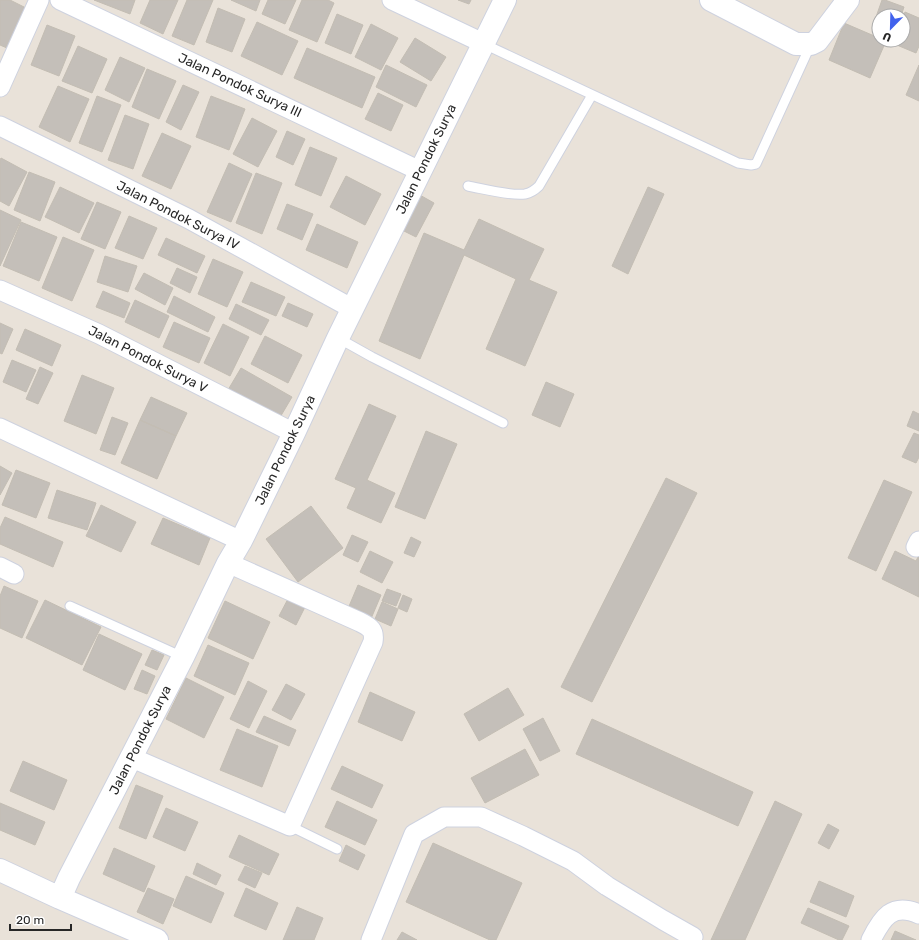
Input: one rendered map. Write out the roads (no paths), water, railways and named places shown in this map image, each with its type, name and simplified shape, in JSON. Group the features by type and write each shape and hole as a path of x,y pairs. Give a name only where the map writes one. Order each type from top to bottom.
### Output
{"street":[{"path":"0,87 39,0"},
{"name":"Jalan Pondok Surya III","path":"60,0 82,5 420,171"},
{"path":"392,0 484,43"},
{"name":"Jalan Pondok Surya","path":"60,898 130,757 183,657 228,563 241,541 294,433 338,338 505,0"},
{"path":"710,0 796,44 811,44 817,41 848,0"},
{"name":"Jalan Pondok Surya IV","path":"0,126 189,220 353,309"},
{"name":"Jalan Pondok Surya V","path":"0,290 99,334 294,433"},
{"path":"0,428 241,541"},
{"path":"130,757 290,826 373,642 374,635 370,628 360,622 228,563"},
{"path":"372,940 414,834 444,817 481,817 524,836 573,861 607,886 693,937"},
{"path":"0,870 157,940"},
{"path":"871,940 879,924 886,916 895,911 904,909 919,914"}],"lane":[{"path":"484,43 738,163 751,165 756,164 811,44"},
{"path":"468,186 503,193 525,194 533,191 539,186 592,95"},
{"path":"338,338 503,424"},
{"path":"70,606 183,657"},
{"path":"290,826 337,850"}]}
